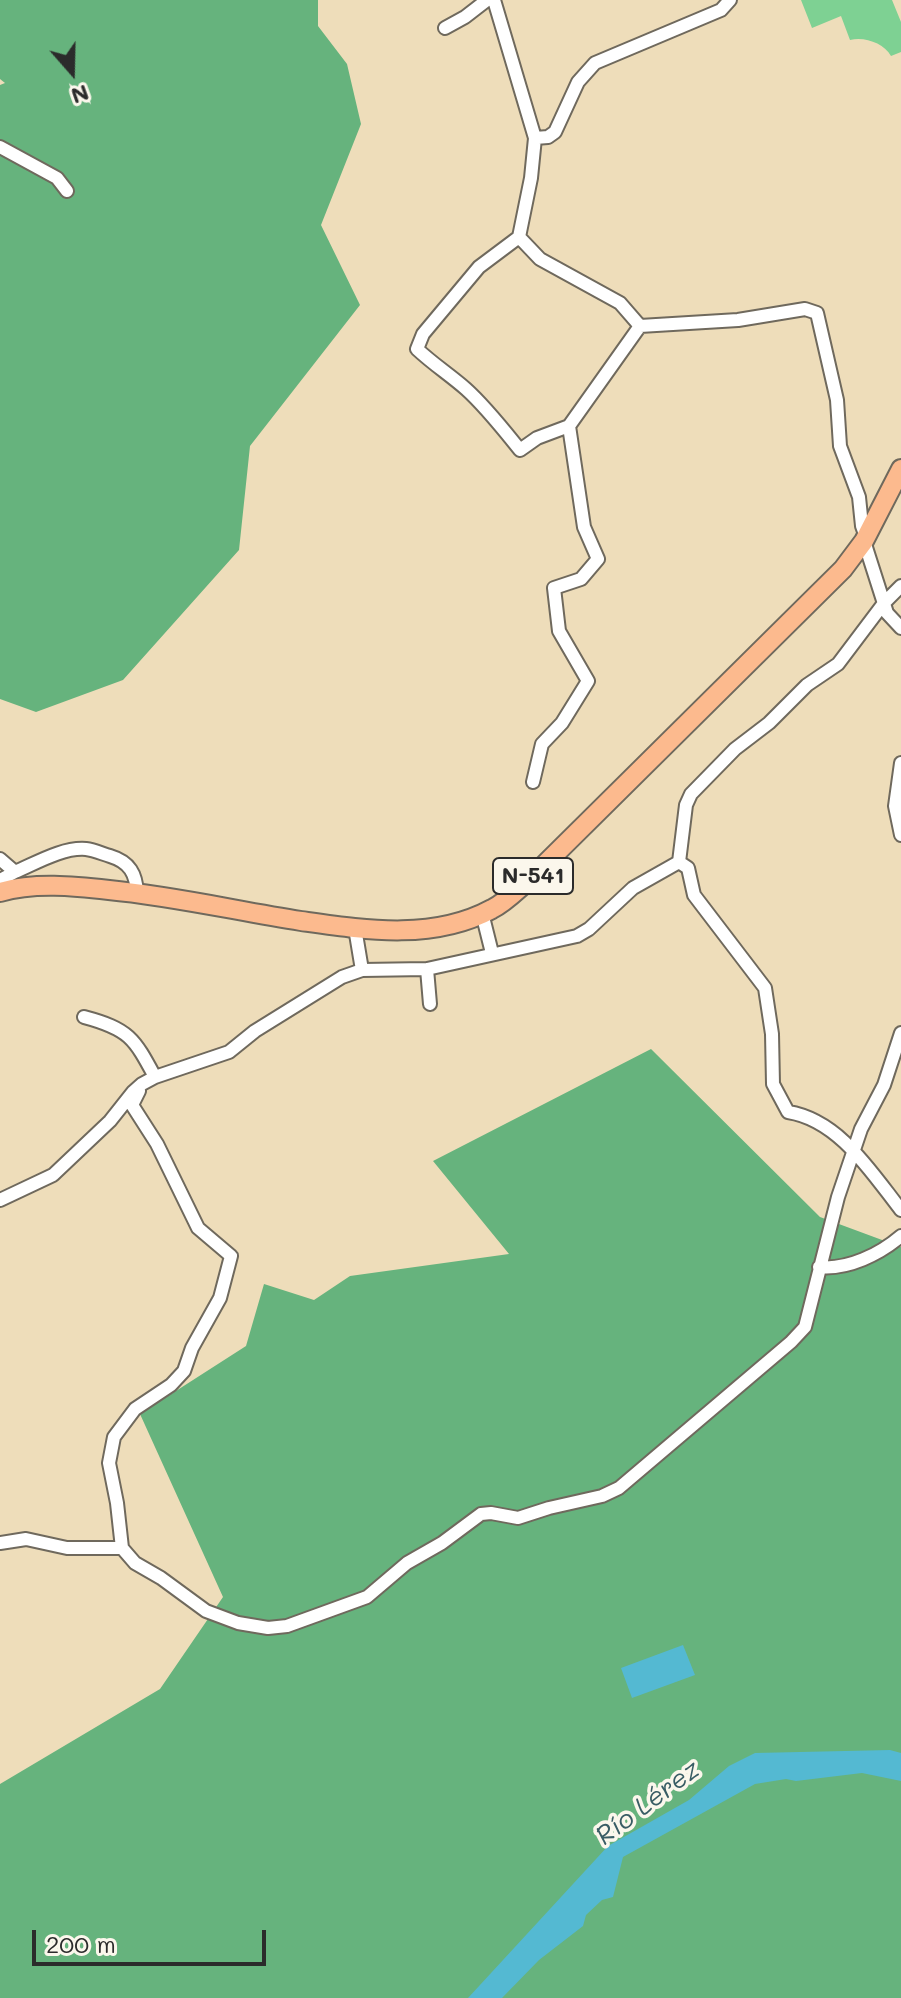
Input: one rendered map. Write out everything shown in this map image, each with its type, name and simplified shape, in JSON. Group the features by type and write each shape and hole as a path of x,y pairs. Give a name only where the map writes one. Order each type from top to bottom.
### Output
{"highway":[{"name":"N-541","path":"0,892 71,886 137,893 355,928 407,932 450,926 493,909 530,879 843,569 865,539 901,469"}],"street":[{"path":"445,28 487,0"},
{"path":"494,0 535,138 535,155 519,237 479,267 423,334 417,349 489,411 520,450 537,438 569,426 640,326"},
{"path":"535,155 555,132 578,82 595,63 721,10 730,0"},
{"path":"535,138 548,137 555,132"},
{"path":"0,147 57,178 67,191"},
{"path":"519,237 540,259 620,303 640,326"},
{"path":"640,326 738,320 805,309 817,313 837,400 840,446 859,497 865,539 887,613 901,628"},
{"path":"533,782 542,744 562,723 588,681 559,631 554,588 581,579 598,559 584,527 569,426"},
{"path":"0,1200 53,1175 110,1121 142,1084 229,1052 255,1031 323,988 362,970 427,969 577,936 589,929 633,888 668,871 679,862 686,805 691,794 735,749 769,723 807,685 838,664 884,603 901,586"},
{"path":"901,763 895,806 901,835"},
{"path":"0,880 51,856 85,849 116,858 131,868 136,877 137,893"},
{"path":"0,859 15,872"},
{"path":"679,862 688,868 694,895 765,988 772,1034 773,1084 788,1112 807,1115 854,1150 901,1210"},
{"path":"482,913 492,953"},
{"path":"355,928 362,970"},
{"path":"427,969 430,1004"},
{"path":"84,1017 127,1033 155,1077"},
{"path":"142,1084 133,1102 134,1110 157,1144 198,1228 231,1256 220,1298 192,1348 184,1371 171,1385 135,1409 114,1437 109,1463 122,1548 135,1563 206,1611 238,1623 268,1628 287,1626 367,1597 407,1563 442,1543 481,1514 518,1518 602,1496 619,1488 791,1342 805,1327 838,1197 861,1129 884,1085 901,1033"},
{"path":"819,1267 847,1265 888,1247 901,1236"},
{"path":"0,1543 26,1539 67,1548 122,1548"}],"green space":[{"path":"0,0 318,0 318,26 347,64 361,124 321,225 360,305 250,446 239,550 123,680 36,712 0,699 0,85 5,83 0,79"},
{"path":"801,0 892,0 901,22 901,52 891,56 884,47 873,42 850,40 841,16 812,28"},
{"path":"651,1049 820,1217 901,1247 901,1998 0,1998 0,1784 160,1689 223,1597 140,1414 246,1346 264,1284 314,1300 350,1276 509,1254 433,1161"}],"water":[{"path":"683,1645 695,1675 632,1698 621,1668"},
{"path":"890,1750 901,1753 901,1781 862,1773 755,1784 623,1857 613,1897 602,1900 586,1915 583,1926 539,1960 502,1998 468,1998 608,1846 689,1800 729,1766 755,1753"}],"water label":[{"name":"Río Lérez","path":"648,1803"}]}
